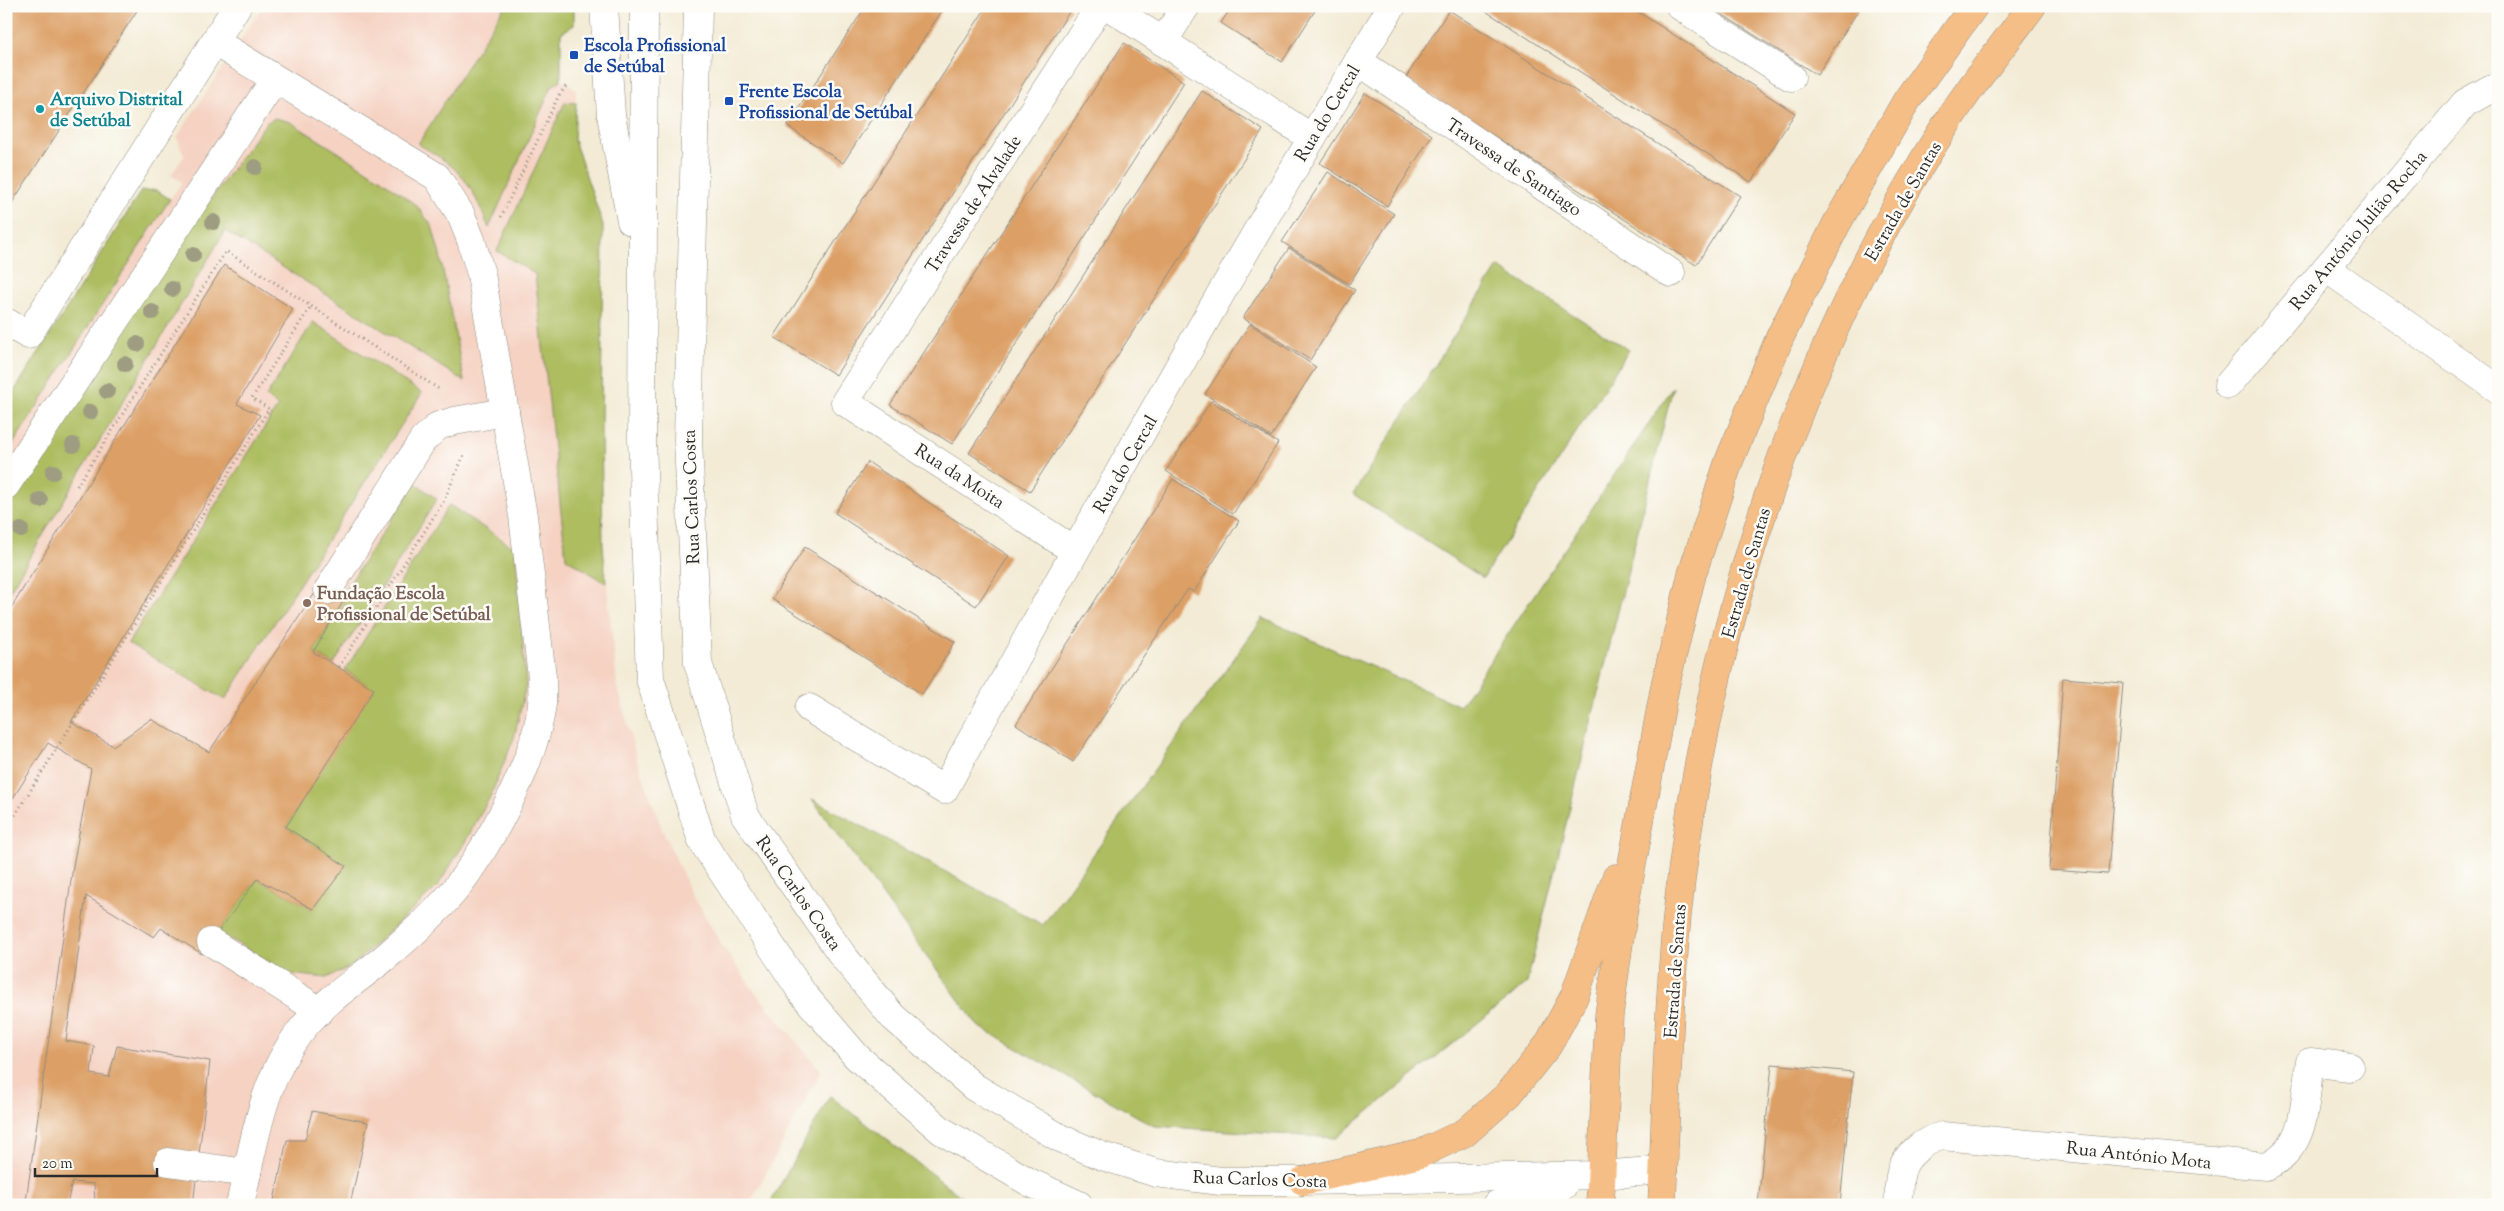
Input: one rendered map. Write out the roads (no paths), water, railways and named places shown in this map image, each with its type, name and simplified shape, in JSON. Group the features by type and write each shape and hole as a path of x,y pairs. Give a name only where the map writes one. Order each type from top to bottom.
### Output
{"main road":[{"path":"1600,1205 1609,1015 1623,913 1665,686 1692,574 1729,461 1780,337 1837,223 1907,100 1974,6"},
{"name":"Estrada de Santas","path":"1662,1205 1672,981 1678,914 1703,748 1720,666 1741,581 1766,501 1796,419 1867,264 1953,114 2032,6"},
{"path":"1303,1181 1420,1154 1466,1132 1509,1094 1548,1045 1574,997 1642,804"}],"street":[{"path":"17,329 215,42 237,6"},
{"path":"604,6 611,115 644,289"},
{"path":"644,6 642,438 650,679 702,841 803,994 857,1057 942,1131 1029,1182 1079,1205"},
{"name":"Rua Carlos Costa","path":"698,6 688,440 698,663 745,815 844,956 893,1017 974,1087 1060,1138 1102,1156 1156,1173 1221,1181 1303,1181 1601,1175 1663,1170"},
{"name":"Travessa de Alvalade","path":"845,402 1100,6"},
{"path":"1108,6 1312,138"},
{"path":"1163,42 1186,6"},
{"name":"Rua do Cercal","path":"809,708 944,790 1075,551 1312,138 1392,6"},
{"path":"1680,6 1792,78"},
{"path":"215,42 437,177 447,190 471,240 480,274 493,414 523,516 539,642 542,703 527,758 496,826 453,891 409,936 320,1011 303,1028 287,1051 271,1083 259,1119 240,1205"},
{"name":"Travessa de Santiago","path":"1358,61 1671,273"},
{"path":"6,485 275,79"},
{"name":"Rua António Julião Rocha","path":"2228,384 2465,102 2492,88 2498,88"},
{"path":"2326,268 2498,389"},
{"name":"Rua da Moita","path":"845,402 1075,551"},
{"path":"328,590 423,440 438,426 493,414"},
{"path":"211,942 320,1011"},
{"name":"Rua António Mota","path":"1898,1205 1901,1172 1905,1162 1926,1142 1942,1136 2258,1167 2266,1166 2279,1159 2296,1141 2310,1062 2350,1068"},
{"path":"168,1162 247,1173"},
{"name":"Rua Carlos Costa","path":"1496,1205 1601,1175"}],"place":[{"name":"Escola Profissional de Setúbal","path":"574,55"},
{"name":"Frente Escola Profissional de Setúbal","path":"729,101"},
{"name":"Arquivo Distrital de Setúbal","path":"40,109"},
{"name":"Fundação Escola Profissional de Setúbal","path":"307,603"}]}
